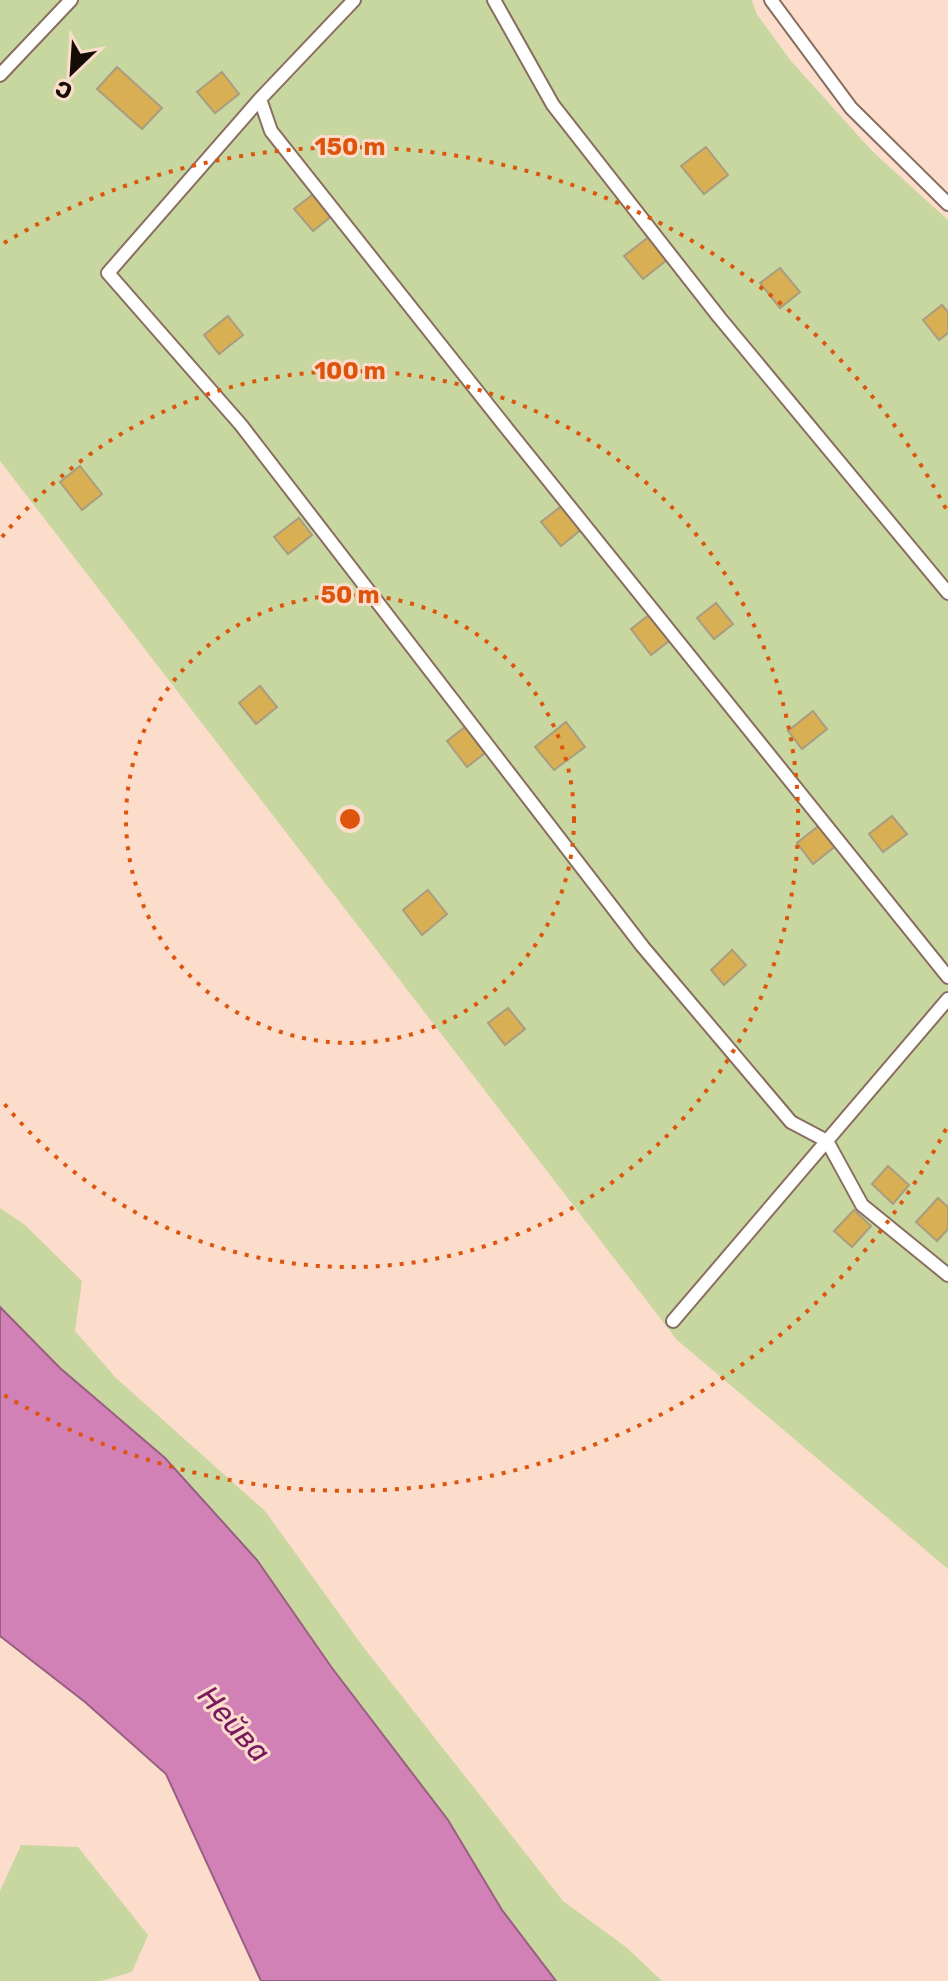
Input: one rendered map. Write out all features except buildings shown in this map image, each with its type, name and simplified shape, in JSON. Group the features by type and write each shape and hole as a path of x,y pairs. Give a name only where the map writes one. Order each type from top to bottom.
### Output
{"lane":[{"path":"0,75 71,0"},
{"path":"354,0 260,99 108,273 241,425 643,947 791,1122 827,1141 862,1205 948,1275"},
{"path":"494,0 553,105 719,317 948,593"},
{"path":"771,0 851,108 948,204"},
{"path":"260,99 271,131 948,977"},
{"path":"673,1321 948,999"}],"green space":[{"path":"0,0 752,0 756,13 791,61 872,151 948,220 948,1569 677,1340 0,461"},
{"path":"0,1208 25,1225 82,1281 75,1331 116,1378 265,1511 364,1648 563,1901 626,1947 662,1981 556,1981 502,1910 257,1560 165,1458 60,1368 0,1307"},
{"path":"21,1845 78,1847 148,1935 132,1972 101,1981 0,1981 0,1891"}],"water":[{"name":"Нейва","path":"0,1307 60,1368 165,1458 257,1560 332,1668 448,1820 502,1910 556,1981 261,1981 166,1774 85,1702 0,1636"}]}
